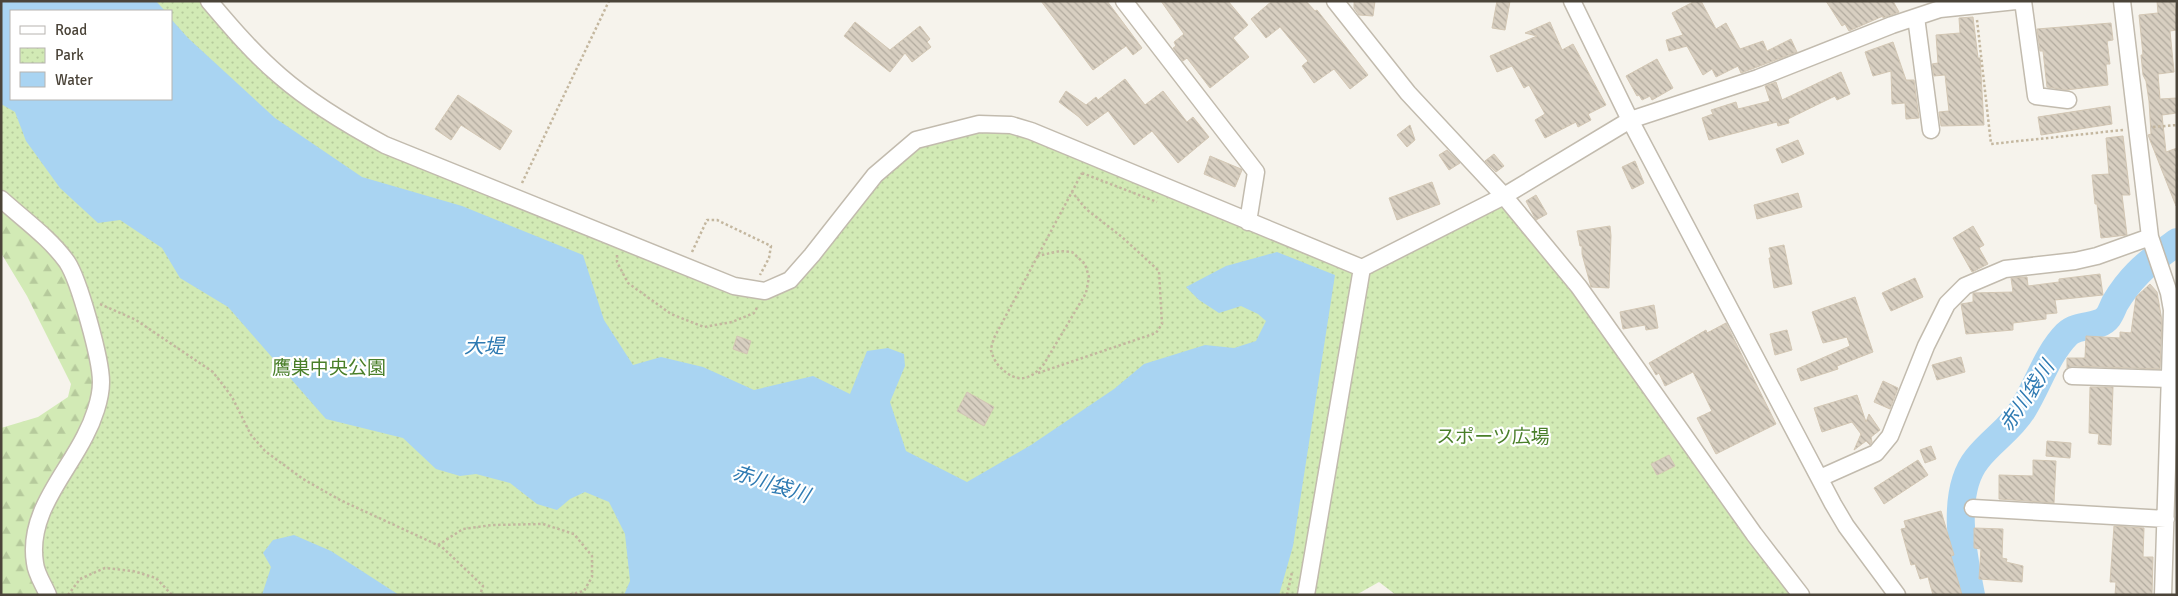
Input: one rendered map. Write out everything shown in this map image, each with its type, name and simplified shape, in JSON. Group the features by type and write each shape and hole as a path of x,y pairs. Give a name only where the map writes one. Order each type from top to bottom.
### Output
{"street":[{"path":"209,1 234,31 280,76 345,123 385,145 734,286 759,290 790,280 875,175 916,140 979,124 1011,126 1031,131 1362,268 1504,196 1630,120 1758,78 1916,17 1939,5 2016,1"},
{"path":"1124,1 1256,172 1248,222"},
{"path":"1335,1 1408,93 1504,196 1579,287 1754,534 1801,595"},
{"path":"1572,1 1630,120 1846,526 1897,595"},
{"path":"2024,1 2036,96 2068,100"},
{"path":"2122,1 2136,129 2152,244 2170,291 2172,310 2166,519 2168,585"},
{"path":"1916,17 1930,130"},
{"path":"1,199 49,242 68,263 99,358 101,383 95,413 86,436 48,496 34,539 35,565 48,595"},
{"path":"1820,478 1876,453 1890,436 1926,346 1947,304 1965,286 2005,269 2075,261 2152,244"},
{"path":"1306,595 1362,268"},
{"path":"2072,376 2170,380"},
{"path":"1973,508 2166,519"}],"path":[{"path":"515,198 608,1"},
{"path":"2136,129 2177,125"},
{"path":"1072,192 1086,209 1122,237 1160,271 1162,324 1156,333 1036,373 1024,379 1009,377 998,366 991,350 994,338 1082,173 1161,203"},
{"path":"617,239 617,262 628,283 671,314 704,327 732,322 754,312 771,246 717,220 707,220 685,267"},
{"path":"1036,373 1044,364 1086,293 1089,277 1085,264 1072,252 1060,251 1038,256"},
{"path":"80,295 136,320 212,372 232,397 251,435 263,449 303,479 340,500 438,545 483,586 480,595"},
{"path":"438,545 463,529 492,525 544,524 574,534 592,556 592,577 584,591 568,595"},
{"path":"1288,595 1294,567"},
{"path":"68,595 80,579 105,568 133,571 156,578 172,595"}],"green space":[{"name":"鷹巣中央公園","path":"1,1 209,1 234,31 345,123 765,291 790,280 916,140 1011,125 1362,268 1504,196 1801,595 1396,595 1379,582 1356,595 48,595 34,539 101,383 68,263 1,199"},
{"path":"1,199 68,263 101,383 48,595 1,595 1,428 38,417 68,397 71,384 27,296 1,253"}],"water":[{"name":"大堤","path":"1,1 156,1 164,10 10,10 10,100 172,100 172,20 188,38 275,118 362,177 462,206 583,255 604,320 633,365 661,357 703,367 754,390 813,376 850,394 867,351 888,348 904,354 905,366 890,402 906,451 967,482 1031,445 1114,389 1144,364 1205,345 1234,348 1256,341 1266,321 1258,314 1241,306 1219,313 1199,300 1186,287 1226,266 1277,252 1335,275 1293,546 1279,595 624,595 630,581 625,534 609,502 585,492 570,499 557,510 537,504 510,483 476,474 460,476 436,469 403,438 326,419 228,307 180,278 162,248 120,220 98,223 60,188 26,141 15,112 1,104"},
{"path":"294,535 331,551 399,595 262,595 271,567 263,553 273,540"}],"building":[{"path":"1041,1 1107,1 1142,48 1133,55 1126,46 1093,70"},
{"path":"1161,1 1228,1 1248,25 1233,38 1249,57 1210,88 1187,58 1183,61 1173,48 1176,46 1174,42 1184,34"},
{"path":"1272,1 1306,1 1315,11 1317,10 1368,75 1350,89 1334,69 1314,83 1302,66 1308,61 1280,27 1266,38 1251,19"},
{"path":"1354,1 1375,1 1373,16 1359,15 1354,8"},
{"path":"1497,1 1510,1 1505,30 1492,28"},
{"path":"1695,1 1701,1 1716,29 1726,23 1740,49 1763,41 1767,51 1791,39 1797,52 1741,73 1738,66 1716,77 1712,69 1703,75 1687,46 1669,51 1666,40 1683,35 1672,13"},
{"path":"1826,1 1893,1 1899,12 1883,18 1883,16 1849,31 1845,24 1842,26"},
{"path":"2157,1 2174,1 2177,18 2177,30 2170,31 2174,72 2158,74 2160,99 2177,98 2177,113 2162,115 2166,152 2177,148 2176,206 2148,135 2151,134 2149,101 2146,81 2143,75 2139,15 2158,13"},
{"path":"1973,17 1978,58 1980,58 1984,125 1941,126 1939,112 1949,111 1945,75 1934,76 1932,64 1938,63 1936,35 1960,33 1959,18"},
{"path":"855,22 890,50 920,26 930,39 927,42 931,47 912,62 905,53 890,72 844,36"},
{"path":"1550,22 1562,50 1573,44 1606,105 1588,114 1591,120 1578,127 1576,122 1545,138 1535,120 1545,114 1529,85 1524,88 1512,66 1497,72 1490,56 1537,36 1525,33"},
{"path":"2111,23 2113,40 2107,41 2110,64 2106,64 2108,85 2066,90 2047,87 2043,51 2040,51 2037,29"},
{"path":"1893,42 1906,80 1914,80 1919,118 1906,119 1905,103 1892,104 1891,71 1873,76 1865,52"},
{"path":"1657,59 1673,88 1652,100 1650,96 1642,100 1639,95 1637,96 1626,76"},
{"path":"1841,72 1850,94 1837,100 1835,96 1788,119 1789,123 1778,126 1777,122 1709,140 1702,118 1713,114 1711,110 1736,102 1738,109 1770,101 1765,86 1776,82 1782,100"},
{"path":"1125,79 1145,105 1163,91 1187,122 1193,117 1209,137 1178,163 1152,131 1134,145 1108,111 1087,126 1079,117 1059,102 1066,91 1086,105 1096,97 1098,100"},
{"path":"458,95 512,131 500,150 461,125 451,140 435,129"},
{"path":"2110,106 2112,124 2041,135 2038,117"},
{"path":"1410,125 1415,140 1407,147 1397,135"},
{"path":"2123,136 2130,195 2122,195 2127,235 2101,238 2092,175 2109,174 2106,138"},
{"path":"1798,140 1804,154 1782,163 1776,149"},
{"path":"1447,150 1460,163 1449,170 1439,155"},
{"path":"1494,154 1504,166 1496,172 1485,161"},
{"path":"1210,156 1242,170 1235,187 1204,174"},
{"path":"1635,161 1644,183 1632,189 1622,167"},
{"path":"1432,182 1440,204 1397,220 1389,198"},
{"path":"1798,193 1802,207 1757,219 1754,205"},
{"path":"1536,195 1547,214 1536,220 1526,201"},
{"path":"1610,226 1609,288 1591,287 1577,231"},
{"path":"1973,226 1984,245 1979,248 1988,264 1972,272 1953,238"},
{"path":"1784,245 1792,284 1774,288 1769,248"},
{"path":"2100,274 2103,295 2055,300 2057,313 2046,314 2046,319 2013,323 2013,330 1966,334 1961,304 1973,302 1973,293 2013,292 2011,278 2027,277 2028,286 2059,282 2059,279"},
{"path":"1915,278 1923,297 1891,311 1882,293"},
{"path":"2150,284 2157,292 2162,321 2160,369 2072,366 2067,368 2067,358 2085,358 2086,336 2120,338 2120,332 2131,333 2136,297"},
{"path":"1855,297 1873,352 1837,366 1838,369 1801,381 1797,369 1850,346 1847,337 1823,343 1812,312"},
{"path":"1654,305 1658,328 1646,330 1645,325 1623,329 1620,312"},
{"path":"1726,323 1776,424 1716,454 1697,418 1712,411 1693,372 1665,386 1659,373 1656,375 1649,363 1706,330 1707,333"},
{"path":"1787,330 1792,350 1775,355 1770,334"},
{"path":"737,336 751,341 747,354 733,349"},
{"path":"1961,357 1965,372 1937,380 1932,365"},
{"path":"1883,381 1898,388 1890,409 1874,402"},
{"path":"2090,387 2113,387 2111,445 2098,444 2099,434 2089,433"},
{"path":"967,392 994,407 984,426 957,411"},
{"path":"1857,395 1866,422 1869,414 1880,430 1871,437 1872,442 1870,445 1866,441 1854,450 1861,434 1852,422 1822,432 1814,408"},
{"path":"2047,441 2071,443 2070,458 2046,456"},
{"path":"1931,446 1936,459 1925,463 1920,450"},
{"path":"1669,455 1675,466 1657,475 1651,464"},
{"path":"1918,460 1928,475 1884,504 1874,488"},
{"path":"2033,460 2056,461 2054,503 1999,499 1999,475 2033,476"},
{"path":"1941,511 1954,555 1951,556 1962,595 1933,595 1928,577 1920,579 1915,564 1911,565 1901,529 1906,528 1904,521"},
{"path":"2114,526 2144,528 2143,557 2153,557 2152,595 2115,595 2116,582 2110,582"},
{"path":"1974,528 2003,529 2002,558 2007,559 2006,562 2023,566 2022,582 1979,579 1981,549 1974,548"}],"waterway":[{"name":"赤川袋川","path":"1971,595 1962,543 1961,506 1969,473 1977,459 2018,416 2054,351 2067,334 2077,328 2104,321 2120,295 2135,276 2177,242"}],"park label":[{"name":"スポーツ広場","path":"1493,437"}]}
